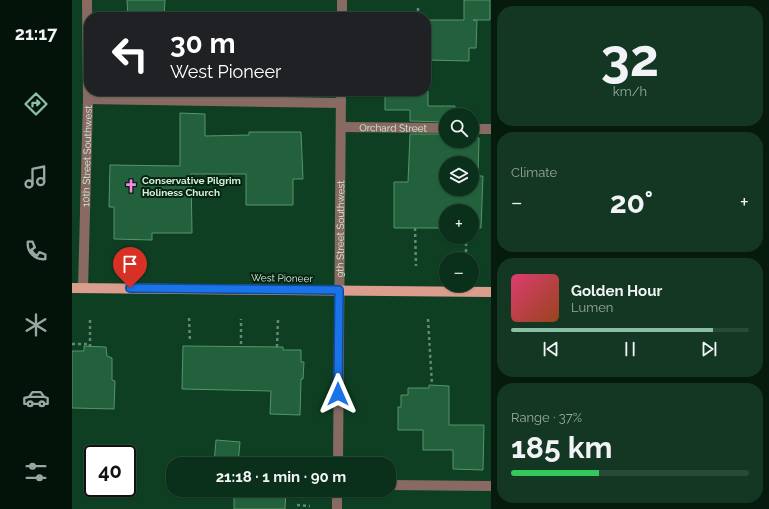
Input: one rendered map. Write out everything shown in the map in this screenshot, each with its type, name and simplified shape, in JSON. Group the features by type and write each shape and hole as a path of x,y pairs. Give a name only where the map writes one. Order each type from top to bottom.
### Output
{"main road":[{"name":"West Pioneer","path":"72,288 491,292"}],"street":[{"name":"10th Street Southwest","path":"87,0 87,12"},
{"path":"342,0 342,12"},
{"name":"10th Street Southwest","path":"83,288 88,96"},
{"name":"9th Street Southwest","path":"338,457 341,96"},
{"path":"88,99 341,103"},
{"name":"Orchard Street","path":"341,127 439,128"},
{"path":"479,129 491,129"},
{"path":"396,485 491,486"},
{"path":"337,497 337,509"}],"path":[{"path":"418,6 418,12"},
{"path":"415,228 416,266"},
{"path":"72,344 90,345 90,317"},
{"path":"189,318 190,342"},
{"path":"428,318 432,385"},
{"path":"241,319 241,344"},
{"path":"277,347 278,320"},
{"path":"297,505 310,506"}],"building":[{"path":"127,0 165,0 164,12 128,12"},
{"path":"464,0 490,0 490,20 477,20 476,48 469,48 469,61 431,60 431,20 464,20"},
{"path":"385,96 428,96 428,106 455,106 455,108 439,108 439,122 410,121 410,110 385,110"},
{"path":"180,113 205,114 205,136 249,135 249,132 301,132 303,179 293,179 293,205 246,205 246,174 191,174 192,233 152,233 152,240 114,239 114,207 109,207 110,165 180,166"},
{"path":"410,134 439,134 439,148 479,148 479,156 439,156 439,196 479,196 479,176 483,176 481,228 479,228 479,204 439,204 439,228 394,228 394,182 408,182"},
{"path":"84,346 106,347 107,356 112,358 112,380 115,381 114,409 72,408 72,351 84,351"},
{"path":"183,346 283,347 283,350 301,350 301,362 304,362 303,379 301,379 300,415 270,414 271,391 182,389"},
{"path":"429,385 449,386 449,425 484,425 483,470 453,469 453,450 423,450 423,430 398,430 398,407 401,407 401,395 408,395 408,388 429,388"},
{"path":"216,440 240,442 239,457 215,457"},
{"path":"234,497 286,497 285,509 234,509"}],"place":[{"name":"Conservative Pilgrim Holiness Church","path":"131,186"}],"route":[{"path":"130,288 339,290 338,394"}]}
